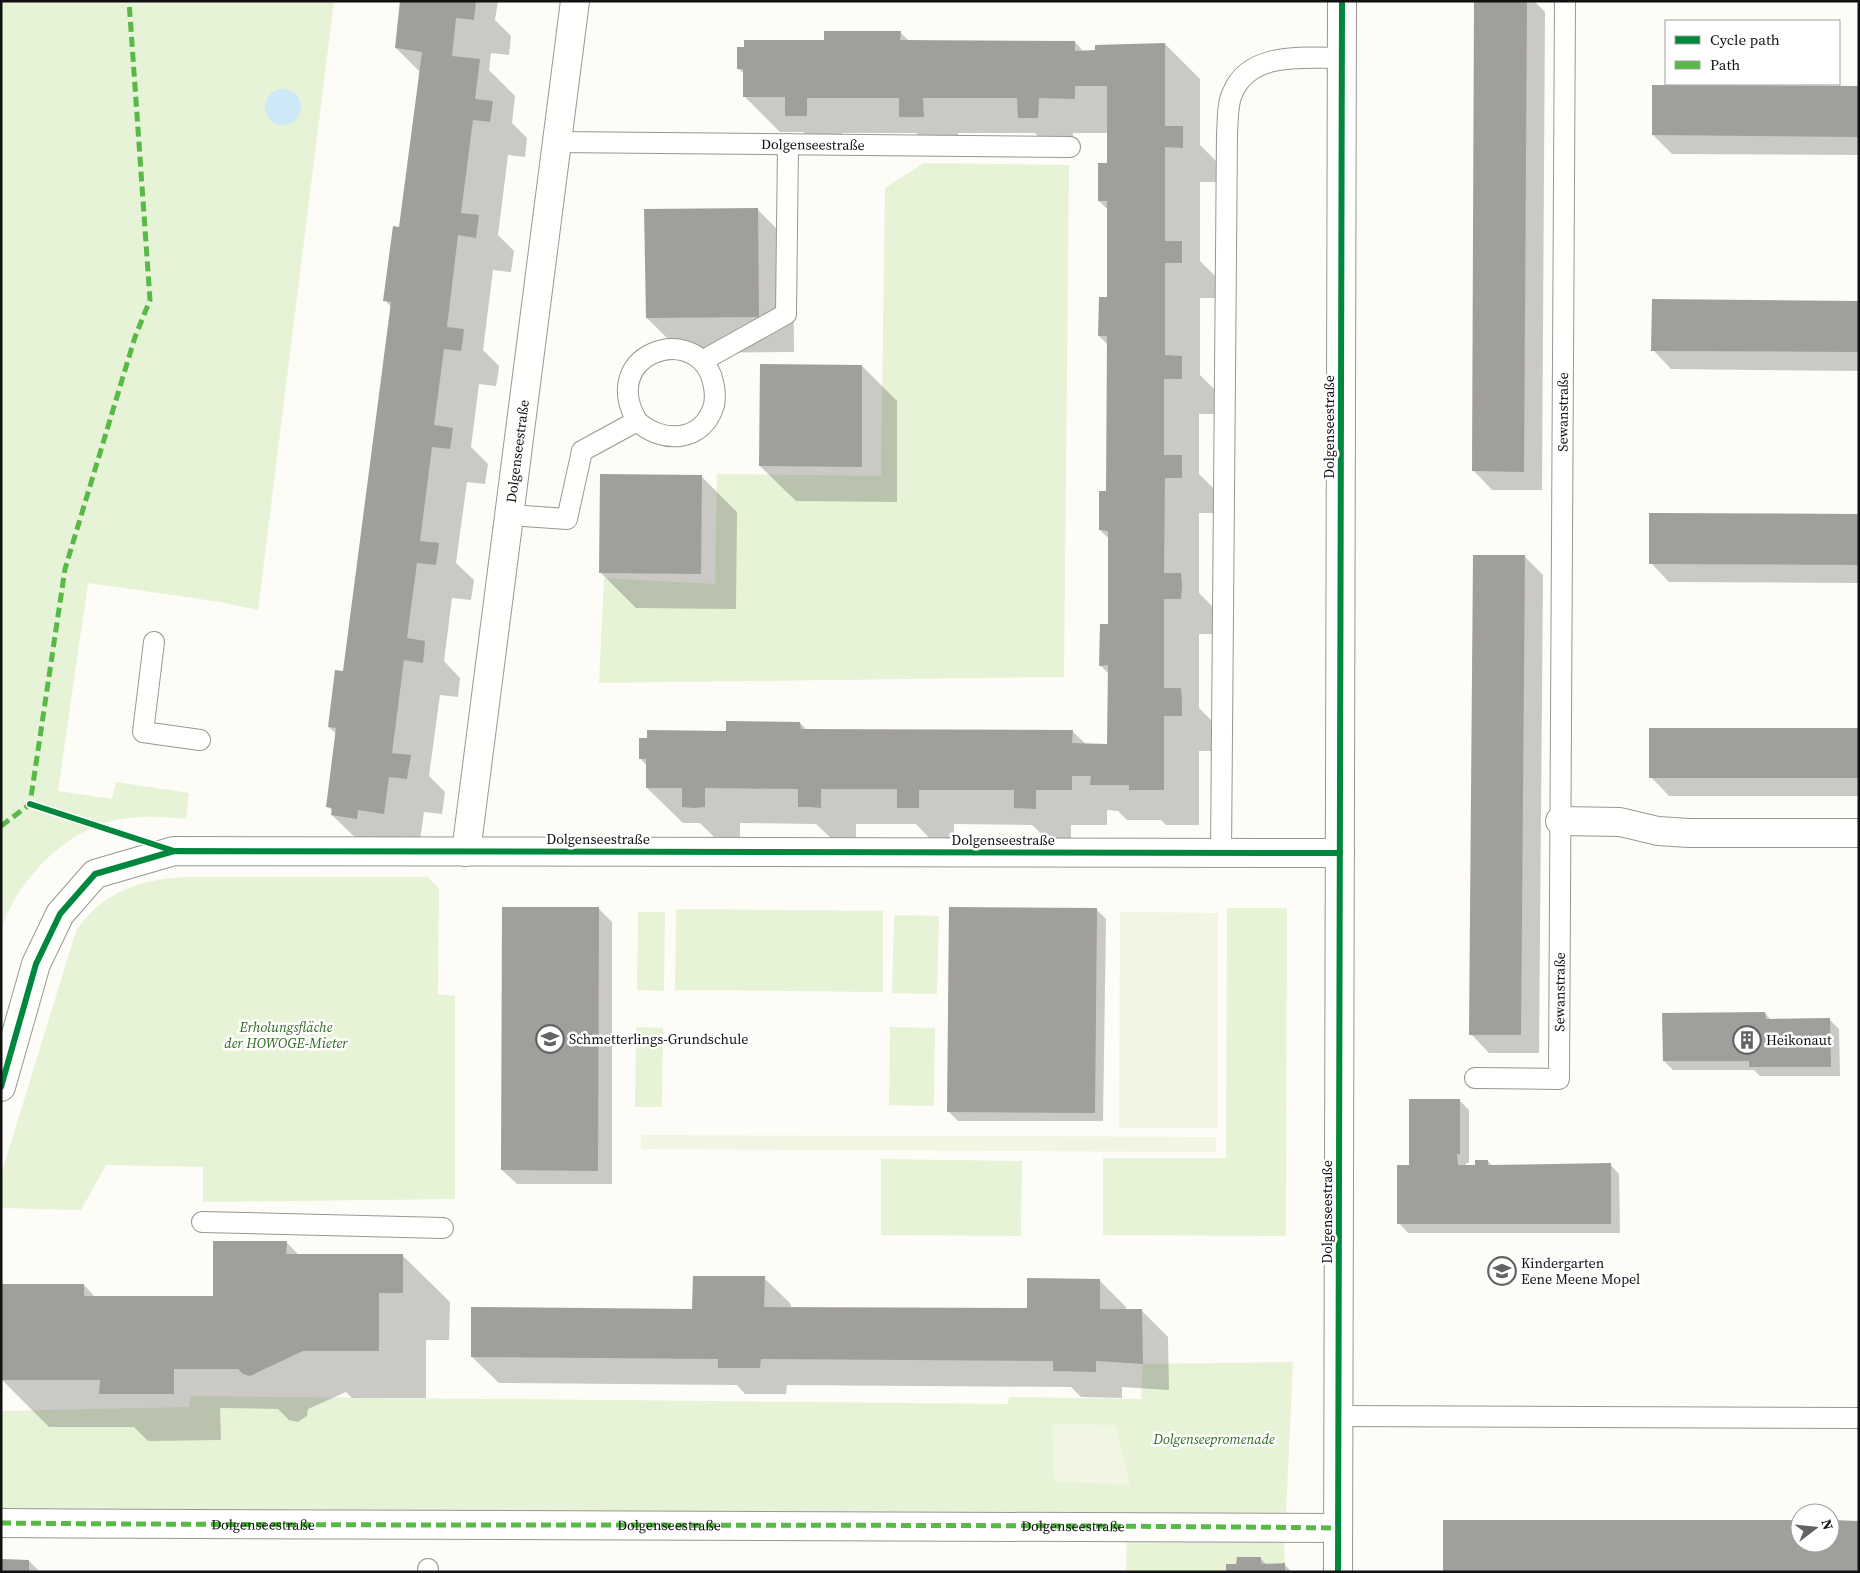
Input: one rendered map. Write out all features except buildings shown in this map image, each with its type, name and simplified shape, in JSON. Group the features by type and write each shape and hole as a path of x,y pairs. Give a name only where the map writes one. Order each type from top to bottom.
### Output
{"street":[{"name":"Dolgenseestraße","path":"466,852 575,1"},
{"name":"Dolgenseestraße","path":"1338,1572 1336,1528 1338,1416 1342,1"},
{"path":"1560,821 1620,822 1658,831 1673,832 1859,833"},
{"name":"Dolgenseestraße","path":"1,1087 36,964 60,914 95,874 174,851 1340,853"},
{"name":"Dolgenseestraße","path":"1,1523 1336,1528"}],"lane":[{"name":"Sewanstraße","path":"1475,1078 1559,1079 1565,1"},
{"path":"1221,853 1227,134 1232,93 1244,74 1278,59 1342,58"},
{"name":"Dolgenseestraße","path":"557,142 1070,147"},
{"path":"702,361 786,314 788,144"},
{"path":"667,349 690,353 702,361 709,371 715,393 714,405 701,425 688,434 673,437 655,434 637,421 627,400 627,388 629,377 642,359 656,351 667,349"},
{"path":"510,515 568,519 582,451 637,421"},
{"path":"154,642 143,732 200,740"},
{"path":"202,1222 443,1228"},
{"path":"1338,1416 1859,1418"}],"green space":[{"path":"1,1 334,1 258,610 220,602 88,583 58,791 112,799 116,782 189,793 186,819 126,818 79,834 46,859 32,875 9,909 1,928"},
{"path":"924,163 1069,165 1064,677 599,683 604,578 715,584 717,474 881,476 885,188"},
{"name":"Erholungsfläche der HOWOGE-Mieter","path":"185,877 428,877 439,889 438,994 455,996 455,1199 203,1202 203,1167 106,1165 81,1210 1,1208 1,1175 76,931 98,906 123,890 152,881"},
{"path":"1227,908 1287,908 1286,1236 1103,1235 1103,1158 1226,1158"},
{"path":"676,909 883,911 883,992 675,990"},
{"path":"638,912 665,912 664,991 637,990"},
{"path":"1120,912 1218,913 1218,1128 1119,1128"},
{"path":"894,915 939,916 937,994 892,993"},
{"path":"636,1027 663,1028 662,1107 635,1107"},
{"path":"890,1027 935,1028 934,1106 889,1105"},
{"path":"641,1135 1216,1137 1216,1152 641,1149"},
{"path":"881,1159 1022,1161 1021,1236 881,1235"},
{"name":"Dolgenseepromenade","path":"1293,1362 1286,1514 1,1511 1,1411 189,1407 190,1396 1008,1404 1009,1397 1141,1399 1143,1364"},
{"path":"1052,1424 1116,1425 1130,1485 1054,1481"},
{"path":"1127,1539 1284,1541 1285,1563 1261,1564 1261,1557 1237,1557 1236,1564 1226,1564 1226,1572 1126,1572"}],"water":[{"path":"283,89 290,90 296,94 300,100 300,114 296,120 290,124 283,125 276,124 270,120 266,114 265,107 266,100 270,94 276,90"}],"marked path":[{"path":"1,826 30,804 65,569 135,337 150,300 129,1"},
{"path":"1,1523 1337,1528"}],"cycle path":[{"path":"1338,1572 1342,1"},
{"path":"30,804 174,851"},
{"path":"1,1087 36,964 60,914 95,874 174,851 1340,853"}],"place":[{"name":"Schmetterlings-Grundschule","path":"550,1039"},
{"name":"Heikonaut","path":"1747,1040"},
{"name":"Kindergarten Eene Meene Mopel","path":"1502,1271"}]}
